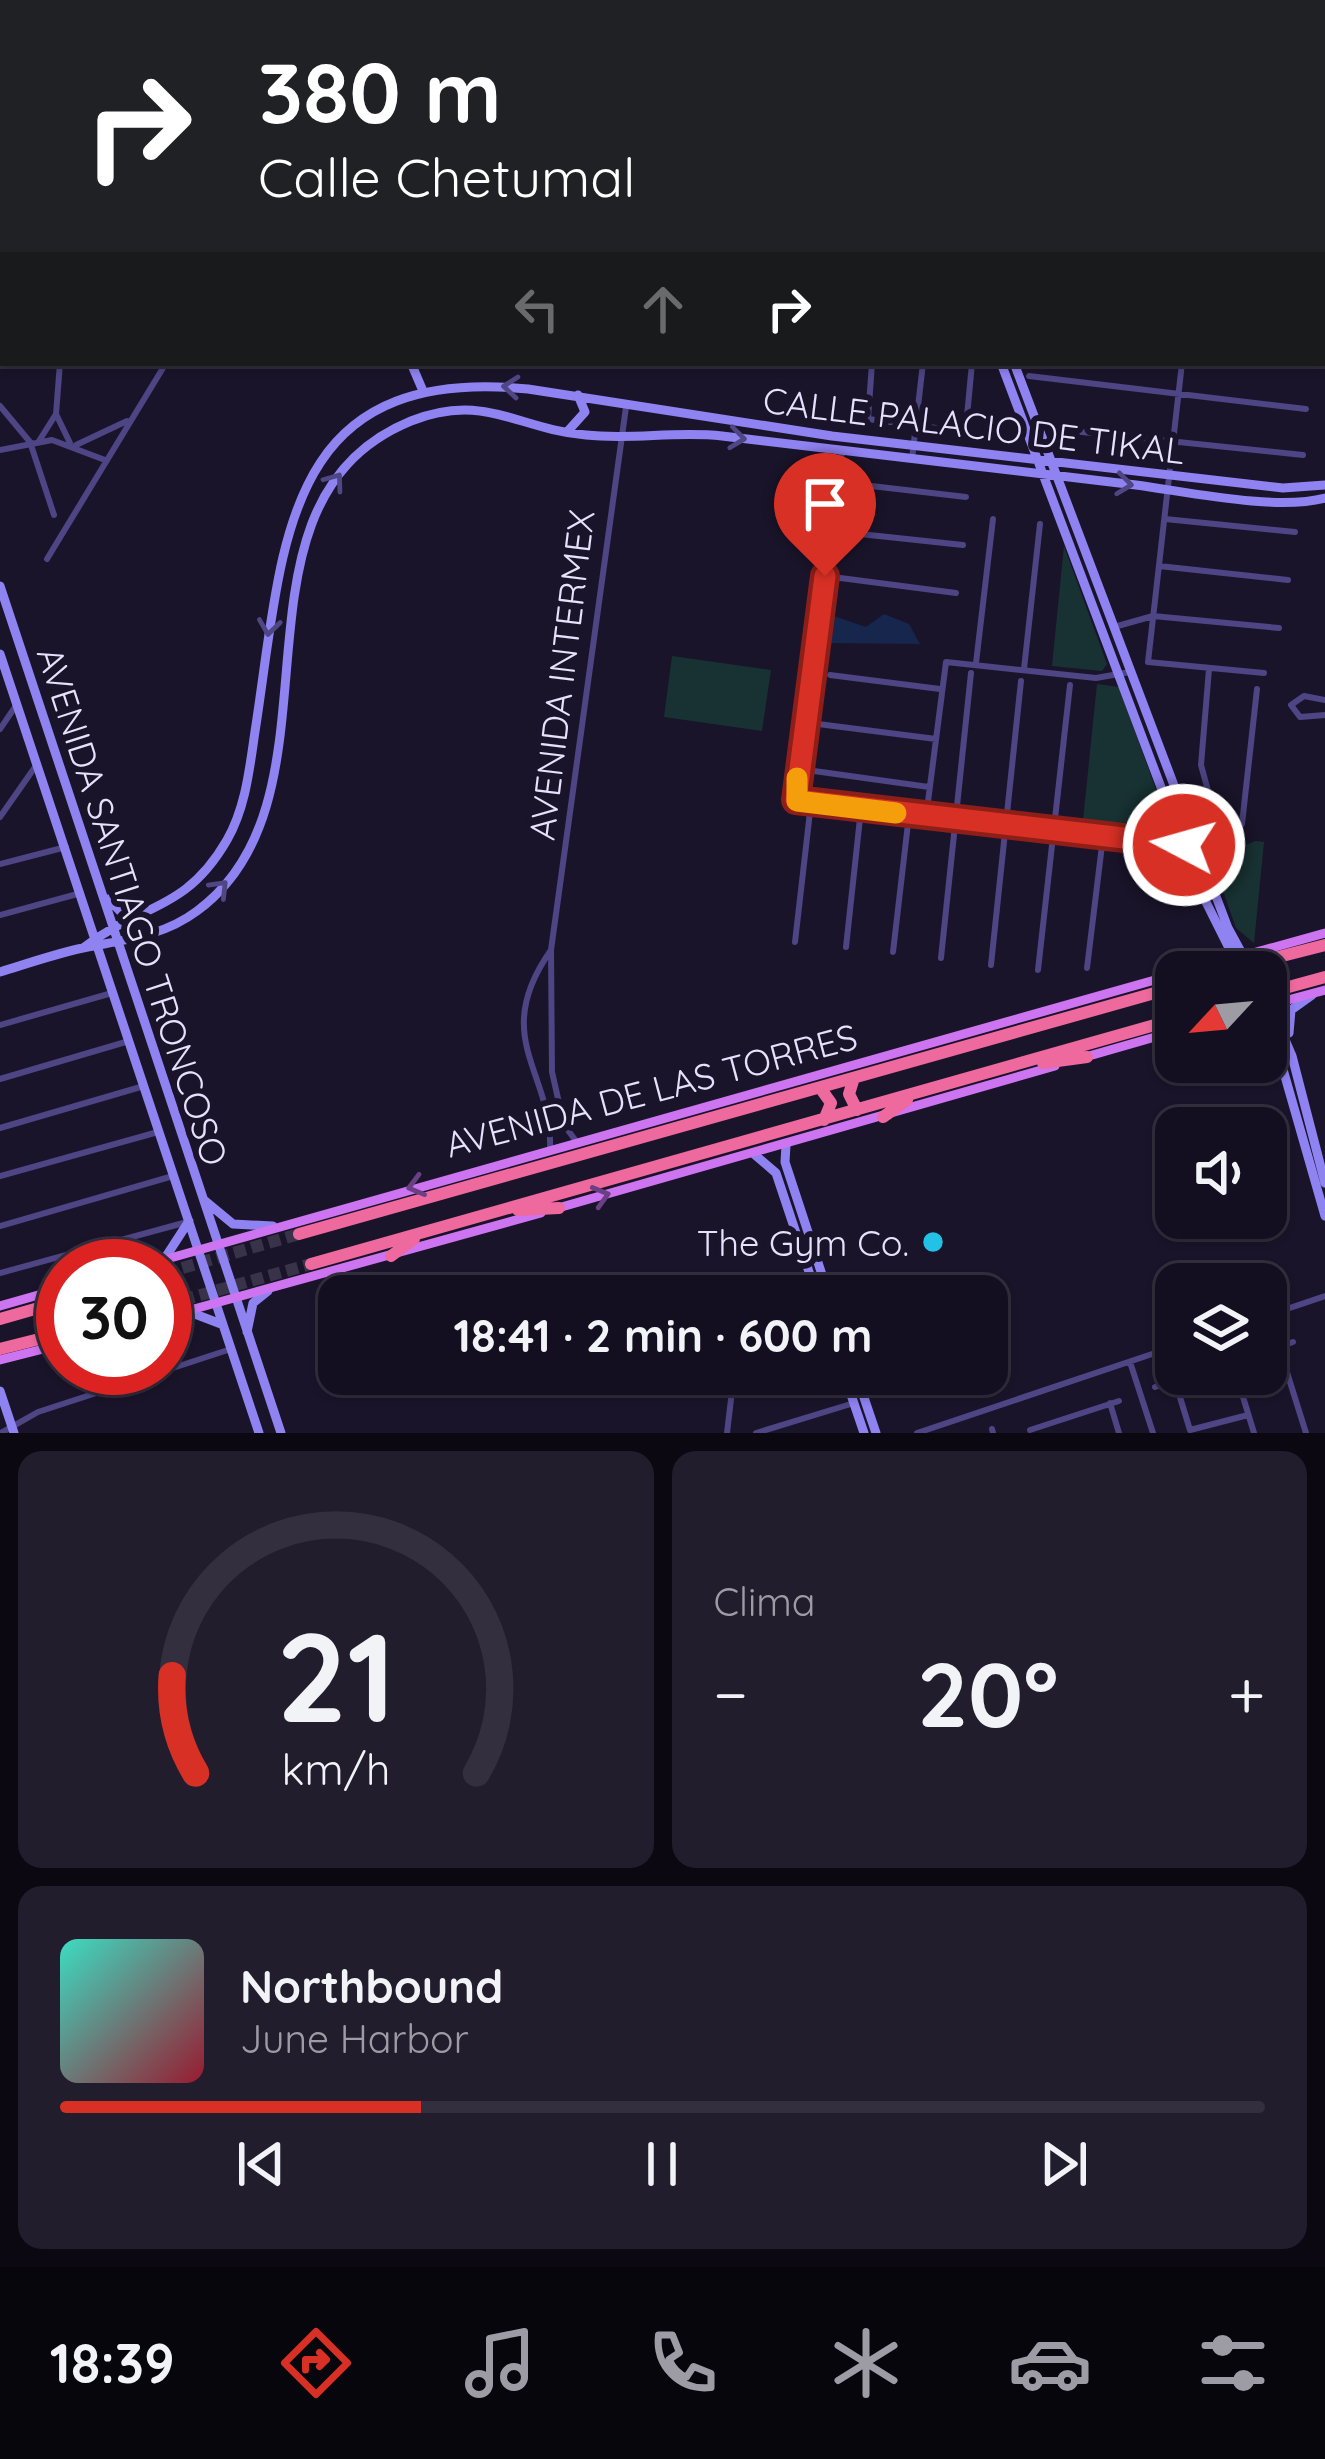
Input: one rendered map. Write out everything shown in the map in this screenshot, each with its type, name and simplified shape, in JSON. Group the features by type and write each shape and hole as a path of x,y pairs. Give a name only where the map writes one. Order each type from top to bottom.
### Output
{"highway":[{"path":"1287,957 1325,945"},
{"path":"1287,993 1325,976"},
{"name":"AVENIDA DE LAS TORRES","path":"299,1234 853,1081 1022,1024 1155,992"},
{"name":"AVENIDA DE LAS TORRES","path":"311,1264 1155,1025"},
{"path":"1006,1068 1087,1057"},
{"path":"853,1081 849,1094 857,1110"},
{"path":"821,1089 831,1103 824,1120"},
{"path":"883,1117 914,1095"},
{"path":"718,1102 748,1107"},
{"path":"493,1212 559,1208"},
{"path":"391,1256 425,1231"},
{"path":"0,1319 36,1309"},
{"path":"0,1349 36,1340"}],"main road":[{"path":"1259,951 1325,933"},
{"name":"AVENIDA DE LAS TORRES","path":"192,1250 718,1102 1022,1024 1155,981"},
{"path":"1287,998 1321,991"},
{"path":"192,1311 1155,1037"},
{"path":"0,1306 36,1296"},
{"path":"0,1360 36,1351"}],"street":[{"path":"39,441 56,414 60,366"},
{"path":"47,559 164,366"},
{"path":"412,366 423,391"},
{"path":"872,366 868,419 916,428 965,429 972,366"},
{"path":"912,459 922,366"},
{"path":"1002,366 1234,951"},
{"path":"1015,366 1114,626 1125,674"},
{"path":"1182,366 1149,664 1264,674"},
{"path":"1029,376 1306,409"},
{"name":"CALLE PALACIO DE TIKAL","path":"97,944 195,883 237,821 279,562 300,495 323,457 364,419 423,391 493,385 914,447 1308,488 1325,484"},
{"path":"567,432 585,412 578,395"},
{"path":"0,406 29,442 54,515"},
{"name":"CALLE PALACIO DE TIKAL","path":"97,944 152,934 199,909 231,878 263,820 301,567 325,493 350,461 389,431 433,413 482,407 567,432 697,434 1167,489 1307,502 1325,498"},
{"name":"AVENIDA INTERMEX","path":"576,1141 564,1125 552,1072 551,950 626,407"},
{"path":"56,414 73,444"},
{"path":"73,444 130,420"},
{"path":"1053,429 1303,455"},
{"path":"0,450 39,441 73,444 105,460"},
{"path":"842,451 797,801 1190,845 1233,833 1242,824 1257,689"},
{"path":"837,482 966,497"},
{"path":"1307,502 1308,488"},
{"path":"976,663 993,519"},
{"path":"1165,519 1295,532"},
{"path":"1024,669 1040,524"},
{"path":"832,531 963,545"},
{"path":"279,562 301,567"},
{"path":"1159,566 1288,580"},
{"path":"825,576 956,592"},
{"name":"AVENIDA SANTIAGO TRONCOSO","path":"0,586 235,1300"},
{"path":"1114,626 1153,616 1279,628"},
{"name":"AVENIDA SANTIAGO TRONCOSO","path":"0,654 216,1304"},
{"path":"926,817 944,664 1125,674"},
{"path":"1209,669 1201,765 1210,798"},
{"path":"941,958 971,674"},
{"path":"830,676 941,689"},
{"path":"991,965 1022,681"},
{"path":"1038,970 1070,685"},
{"path":"1325,700 1304,696 1291,705 1300,717 1325,715"},
{"path":"0,729 17,704"},
{"path":"818,724 936,739"},
{"path":"0,817 37,764"},
{"path":"814,772 930,787"},
{"path":"795,942 811,803"},
{"path":"845,947 861,809"},
{"path":"892,952 909,815"},
{"path":"1087,968 1103,837"},
{"path":"0,864 66,847"},
{"path":"103,892 120,910 147,915 152,934 127,966"},
{"path":"0,915 81,893"},
{"path":"0,972 97,944"},
{"name":"AVENIDA INTERMEX","path":"550,1148 524,1036 529,999 551,950"},
{"path":"1321,991 1288,1017 1325,1216"},
{"path":"0,1025 112,993"},
{"path":"0,1079 129,1041 152,1045"},
{"path":"1287,1044 1292,1056"},
{"path":"1287,1064 1322,1186"},
{"path":"0,1128 144,1086"},
{"path":"151,1104 167,1131 182,1133"},
{"path":"0,1176 159,1131"},
{"path":"786,1145 785,1162 823,1275"},
{"path":"754,1154 772,1165 810,1275"},
{"path":"772,1165 785,1162"},
{"path":"0,1226 173,1176"},
{"path":"199,1193 233,1224 273,1226"},
{"path":"177,1239 189,1221"},
{"path":"0,1273 189,1221"},
{"path":"246,1337 253,1303 270,1289"},
{"path":"1287,1309 1325,1296"},
{"path":"235,1300 281,1433"},
{"path":"216,1304 259,1433"},
{"path":"192,1314 223,1326"},
{"path":"1287,1344 1293,1342"},
{"path":"0,1391 9,1431 38,1412 231,1349"},
{"path":"917,1433 1155,1353"},
{"path":"1130,1361 1153,1433"},
{"path":"1287,1372 1306,1433"},
{"path":"728,1433 731,1395"},
{"path":"851,1395 864,1433"},
{"path":"863,1395 876,1433"},
{"path":"1179,1395 1190,1432 1248,1415"},
{"path":"1242,1395 1254,1433"},
{"path":"1030,1430 1045,1429 1114,1402 1119,1433"},
{"path":"756,1433 854,1403"}],"green space":[{"path":"1064,546 1107,664 1102,671 1052,666"},
{"path":"672,656 771,670 762,731 664,717"},
{"path":"1097,684 1119,687 1168,823 1169,834 1161,841 1082,830"},
{"path":"1255,841 1264,842 1254,943 1236,928 1212,860"}],"water":[{"path":"884,614 909,624 920,644 829,643 831,615 866,627"}],"tunnel":[{"path":"192,1265 299,1234"},
{"path":"192,1297 311,1264"}],"slow traffic":[{"path":"797,778 797,801 896,813"}],"place":[{"name":"The Gym Co.","path":"933,1242"}],"route":[{"path":"825,576 796,800 1184,845"}]}
